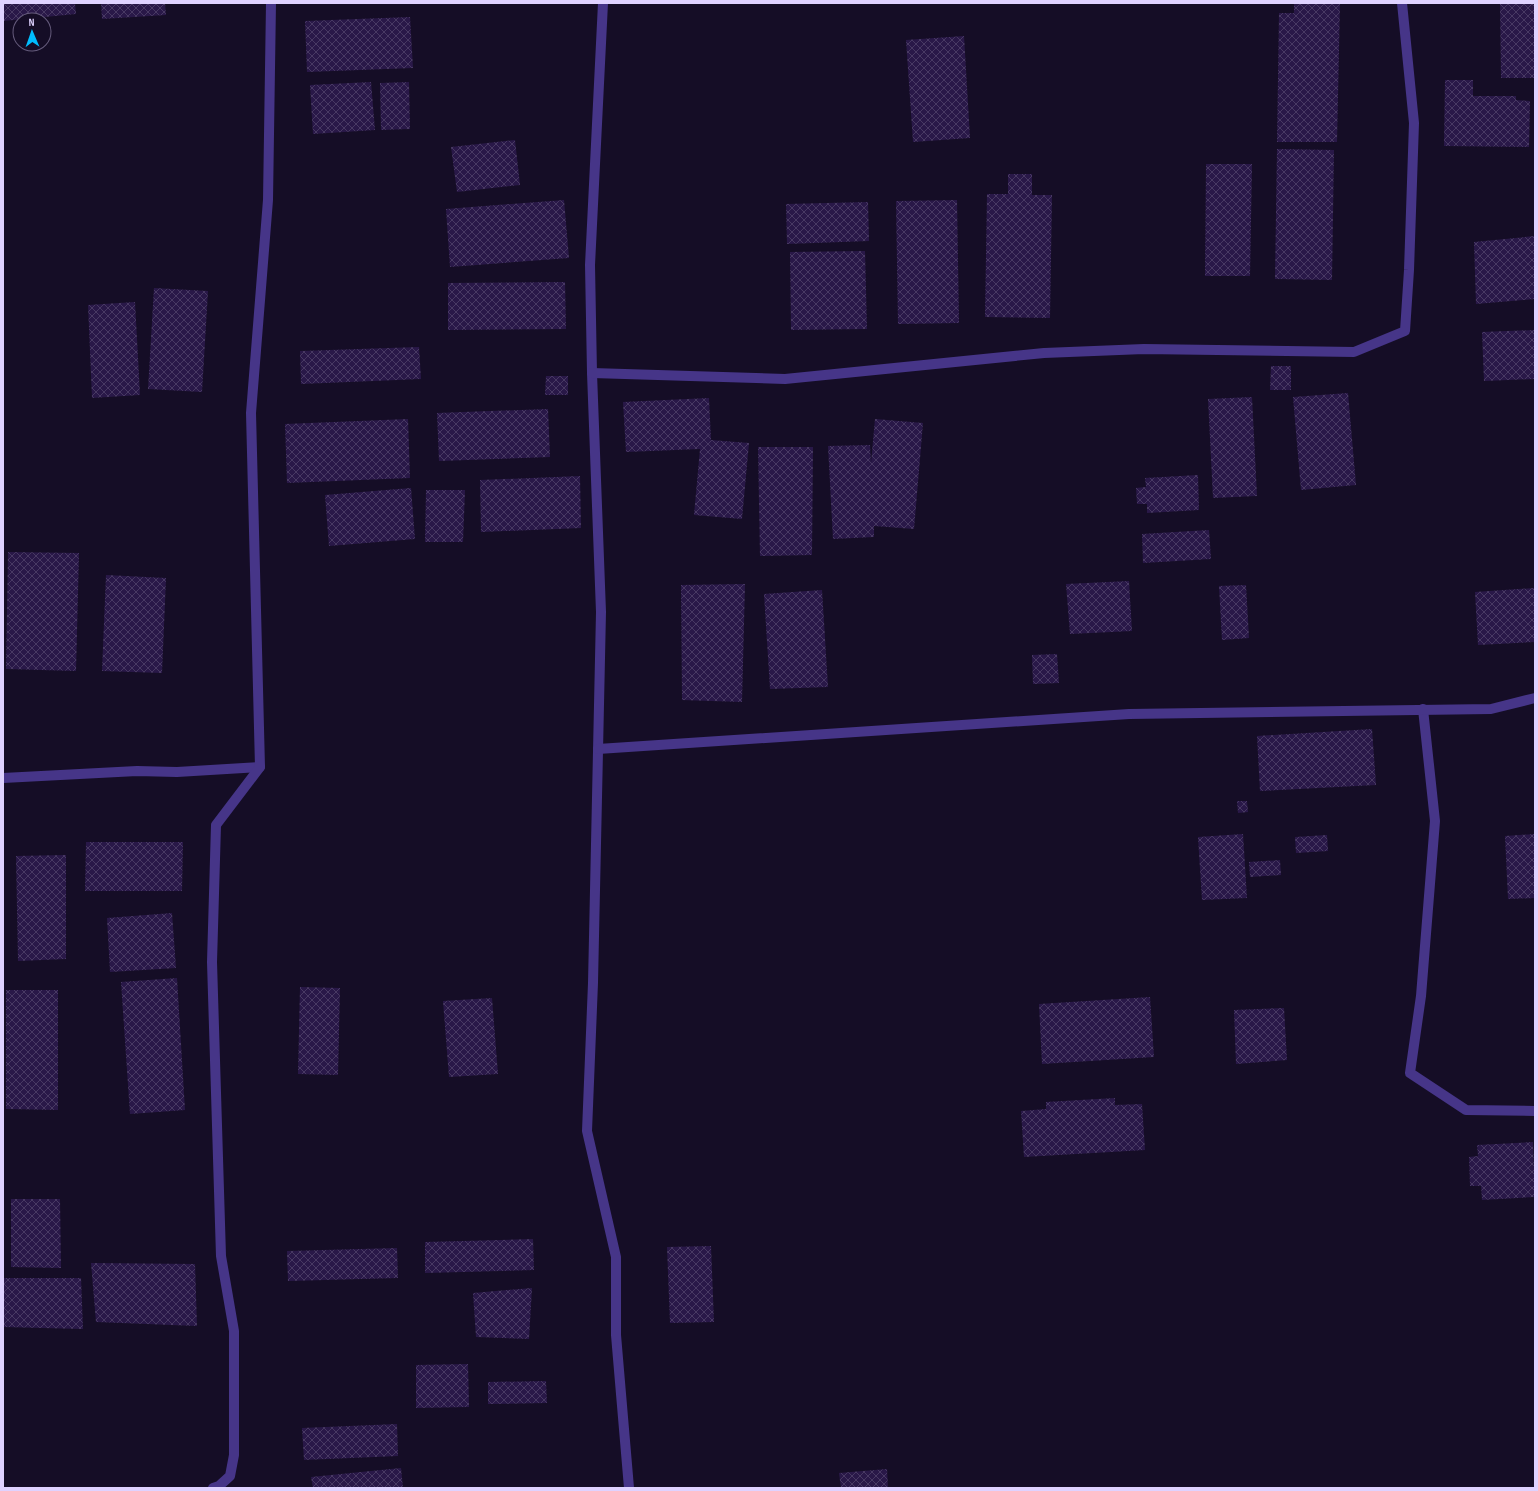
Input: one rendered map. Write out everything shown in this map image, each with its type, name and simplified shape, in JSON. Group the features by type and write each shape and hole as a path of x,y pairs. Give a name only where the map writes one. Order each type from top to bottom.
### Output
{"street":[{"path":"213,1488 219,1486 230,1476 234,1455 234,1331 221,1256 212,962 216,825 260,767 251,413 268,200 271,3"},
{"path":"603,3 590,265 592,374 601,612 593,983 586,1131 616,1257 616,1335 628,1488"},
{"path":"592,374 785,379 1044,353 1144,349 1354,352 1405,331 1409,270 1414,123 1402,3"},
{"path":"598,749 1130,714 1491,709 1535,698"},
{"path":"1423,709 1435,822 1421,996 1410,1073 1466,1110 1535,1111"},
{"path":"3,778 137,771 177,772 260,767"}],"building":[{"path":"3,3 75,3 76,14 52,16 52,12 12,12 12,20 3,21"},
{"path":"101,3 165,3 166,15 102,19"},
{"path":"1294,3 1340,3 1337,142 1277,142 1279,13 1294,13"},
{"path":"1500,3 1535,3 1535,78 1501,78"},
{"path":"410,17 413,68 307,72 305,21"},
{"path":"964,36 970,138 913,142 906,40"},
{"path":"1445,80 1473,80 1473,96 1516,96 1516,100 1530,101 1529,147 1444,146"},
{"path":"371,82 375,130 313,134 310,85"},
{"path":"409,82 410,129 381,130 380,83"},
{"path":"515,140 520,185 457,192 451,147"},
{"path":"1277,149 1334,150 1332,280 1275,279"},
{"path":"1206,164 1252,164 1250,276 1205,276"},
{"path":"1008,174 1032,174 1032,195 1052,195 1050,318 985,317 987,194 1008,194"},
{"path":"564,200 569,258 450,267 446,209"},
{"path":"957,200 959,323 898,324 896,201"},
{"path":"868,202 869,241 787,244 786,204"},
{"path":"1535,236 1535,299 1476,304 1474,242"},
{"path":"865,251 867,329 791,330 790,252"},
{"path":"565,282 566,329 448,330 448,283"},
{"path":"154,288 208,291 202,392 148,389"},
{"path":"135,302 140,395 92,398 88,305"},
{"path":"1535,330 1535,379 1484,381 1482,332"},
{"path":"419,347 421,379 301,384 300,351"},
{"path":"1271,366 1291,366 1291,390 1270,390"},
{"path":"546,376 568,376 568,395 545,395"},
{"path":"1348,393 1356,485 1301,490 1293,397"},
{"path":"1252,397 1257,496 1213,498 1208,399"},
{"path":"709,398 711,440 749,443 742,519 694,515 700,449 626,452 623,402"},
{"path":"548,409 550,457 439,461 437,413"},
{"path":"408,419 410,478 287,483 285,424"},
{"path":"875,419 923,423 914,529 874,526 874,537 833,539 828,446 870,445 871,463"},
{"path":"758,447 813,447 812,555 760,556"},
{"path":"1198,475 1199,510 1147,513 1147,504 1137,504 1136,488 1146,487 1145,478"},
{"path":"580,476 581,528 481,532 480,480"},
{"path":"411,488 415,539 329,546 325,495"},
{"path":"426,490 465,490 463,542 425,542"},
{"path":"1209,530 1211,559 1143,563 1142,534"},
{"path":"8,552 79,553 76,671 6,669"},
{"path":"106,575 166,578 162,673 102,671"},
{"path":"1129,581 1132,631 1070,634 1066,584"},
{"path":"745,584 742,702 682,700 681,585"},
{"path":"1246,585 1249,638 1222,640 1219,586"},
{"path":"1535,588 1535,642 1478,645 1475,592"},
{"path":"822,590 828,687 770,689 764,594"},
{"path":"1057,654 1059,683 1033,684 1032,655"},
{"path":"1372,729 1376,785 1260,791 1257,736"},
{"path":"1237,801 1247,801 1248,812 1238,813"},
{"path":"1243,834 1247,898 1202,900 1198,837"},
{"path":"1535,834 1535,898 1508,899 1505,836"},
{"path":"1327,835 1328,851 1296,853 1295,837"},
{"path":"86,842 183,842 182,891 85,891"},
{"path":"66,855 66,959 18,961 16,856"},
{"path":"1280,860 1281,875 1250,877 1249,862"},
{"path":"172,913 176,968 110,972 107,918"},
{"path":"177,978 185,1110 130,1114 121,982"},
{"path":"300,987 340,988 338,1075 298,1074"},
{"path":"6,990 58,990 58,1110 6,1109"},
{"path":"1150,997 1154,1057 1042,1064 1039,1004"},
{"path":"492,998 498,1074 449,1077 443,1001"},
{"path":"1284,1008 1287,1060 1236,1064 1234,1010"},
{"path":"1115,1098 1115,1105 1142,1104 1145,1150 1024,1157 1021,1111 1046,1109 1046,1102"},
{"path":"1533,1142 1535,1197 1482,1200 1481,1186 1470,1186 1469,1157 1478,1156 1477,1145"},
{"path":"11,1199 60,1199 61,1268 11,1267"},
{"path":"533,1239 534,1270 425,1273 425,1242"},
{"path":"711,1246 714,1322 670,1323 667,1247"},
{"path":"397,1248 398,1278 288,1281 287,1251"},
{"path":"91,1263 195,1264 197,1326 96,1322"},
{"path":"3,1278 81,1278 83,1329 3,1327"},
{"path":"532,1288 529,1339 476,1337 473,1293"},
{"path":"468,1364 469,1407 416,1408 416,1365"},
{"path":"546,1381 547,1403 488,1404 488,1382"},
{"path":"397,1424 398,1456 304,1460 302,1428"},
{"path":"401,1468 403,1488 313,1488 311,1477"},
{"path":"887,1469 888,1488 841,1488 839,1473"}]}
